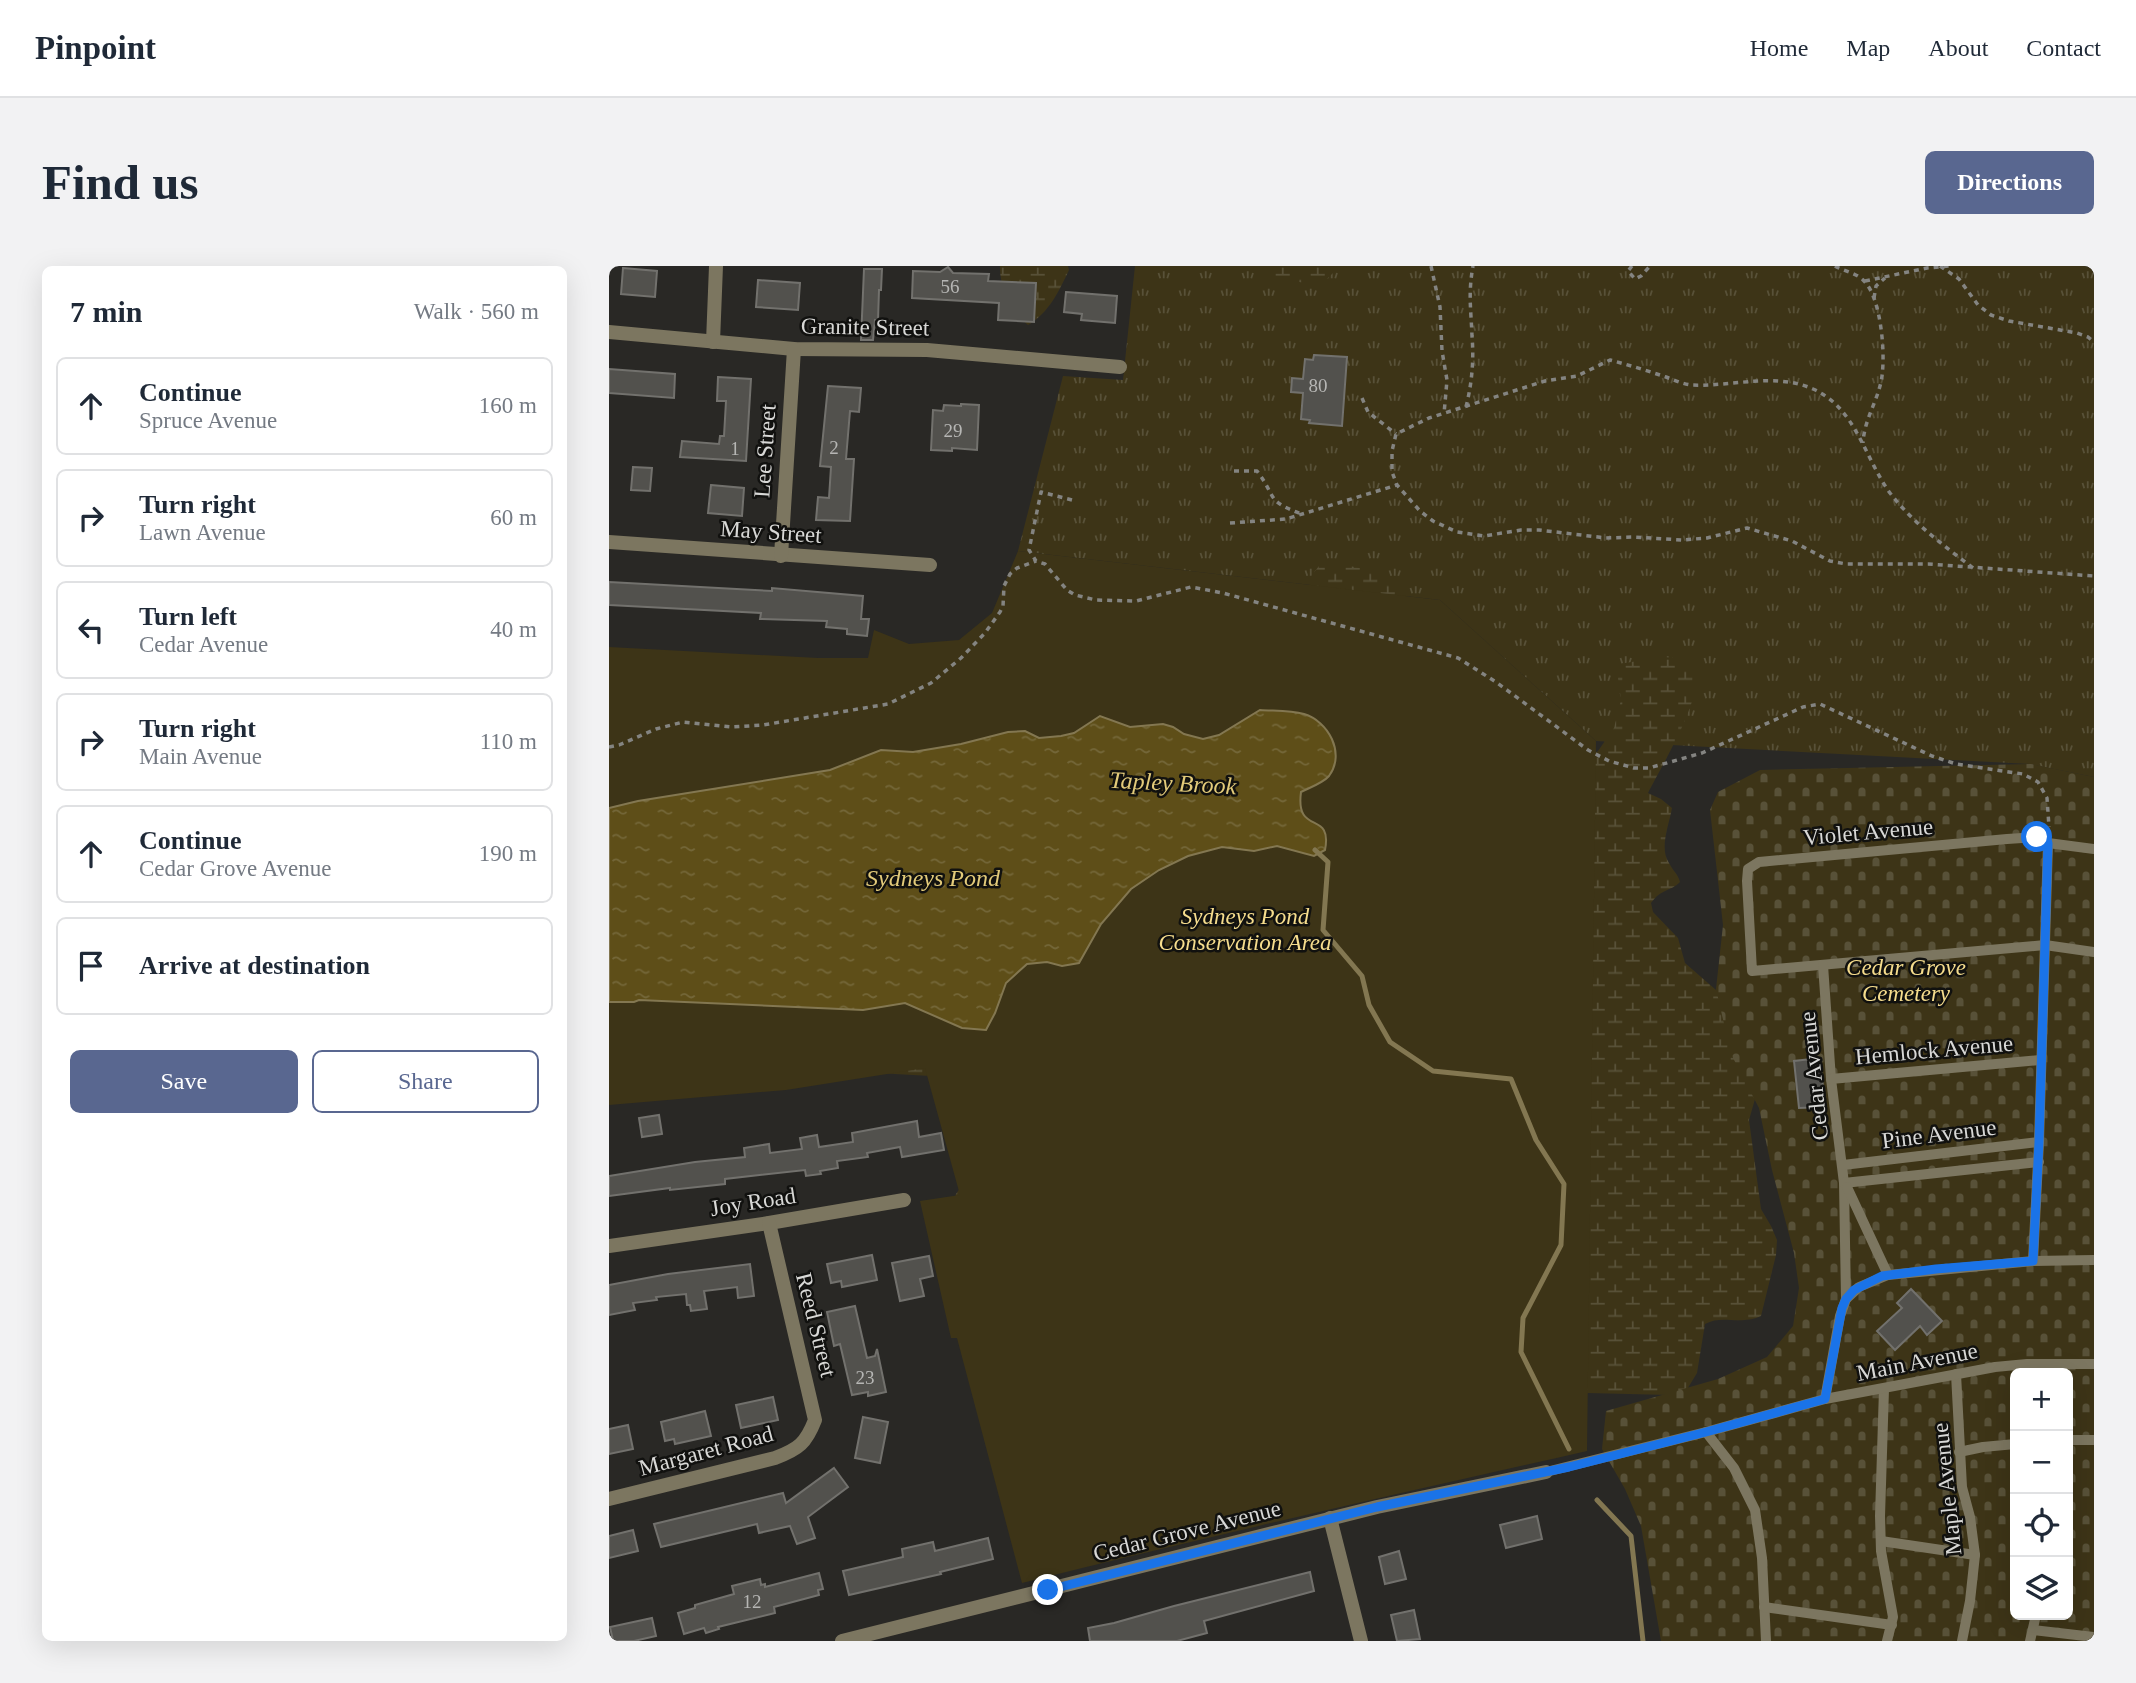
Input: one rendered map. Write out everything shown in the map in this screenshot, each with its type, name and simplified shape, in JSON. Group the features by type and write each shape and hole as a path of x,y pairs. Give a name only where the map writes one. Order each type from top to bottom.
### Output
{"street":[{"path":"713,342 716,266"},
{"name":"Granite Street","path":"609,332 794,349 927,350 1121,367"},
{"name":"Lee Street","path":"781,556 794,349"},
{"name":"May Street","path":"609,542 930,565"},
{"name":"Joy Road","path":"609,1246 904,1200"},
{"name":"Reed Street","path":"769,1223 815,1420 809,1436"},
{"name":"Margaret Road","path":"609,1499 775,1458 791,1452 809,1436"},
{"name":"Cedar Grove Avenue","path":"842,1641 1330,1518 1546,1472"},
{"path":"1330,1518 1361,1641"}],"lane":[{"name":"Violet Avenue","path":"1823,965 1752,971 1748,869 1757,863 2017,838 2039,837 2048,843 2094,849"},
{"path":"2033,1261 2039,1161 2048,843"},
{"path":"1823,965 2045,945 2094,952"},
{"name":"Cedar Avenue","path":"1823,965 1831,1079 1845,1182 1846,1299 1840,1316 1825,1399"},
{"name":"Hemlock Avenue","path":"1831,1079 2040,1060"},
{"name":"Pine Avenue","path":"1843,1165 2039,1142"},
{"name":"Pine Avenue","path":"1845,1182 2039,1161"},
{"name":"Cedar Avenue","path":"1845,1182 1888,1275"},
{"path":"1846,1299 1859,1286 1888,1275 2033,1261 2094,1260"},
{"name":"Main Avenue","path":"1546,1472 1825,1399 1995,1367 2094,1364"},
{"name":"Maple Avenue","path":"1956,1374 1962,1487 1976,1555 1962,1641"},
{"path":"1884,1389 1880,1516 1883,1561 1893,1617 1887,1641"},
{"path":"1706,1432 1734,1468 1755,1510 1762,1558 1766,1641"},
{"path":"2073,1440 2094,1440"},
{"path":"1959,1452 2010,1444"},
{"path":"1881,1541 1976,1555"},
{"path":"1764,1607 1892,1625"},
{"path":"2030,1641 2035,1620"},
{"path":"2033,1630 2094,1637"}],"path":[{"path":"1431,266 1440,307 1442,351 1447,380 1444,414"},
{"path":"1466,407 1473,360 1469,308 1473,266"},
{"path":"1632,266 1628,271 1635,279 1650,266"},
{"path":"1835,266 1864,281 1949,266"},
{"path":"1940,267 1959,279 1977,305 1991,315 2009,321 2077,333 2094,342"},
{"path":"1863,445 1867,421 1882,379 1884,345 1873,295 1876,286 1886,277"},
{"path":"1864,281 1874,303"},
{"path":"1396,434 1444,414 1545,381 1577,376 1610,360 1689,385 1767,381 1796,383 1811,388 1840,406 1873,466 1901,506 1972,568"},
{"path":"1362,398 1368,412 1396,434"},
{"path":"1396,434 1392,451 1392,472 1397,485 1433,521 1449,530 1468,534 1484,536 1539,530 1606,538 1682,540 1707,538 1747,528 1793,541 1830,561 1846,564 1928,564 2094,576"},
{"path":"1234,471 1257,471 1271,497 1278,504 1302,514"},
{"path":"1230,523 1286,519 1397,485"},
{"path":"1035,561 1029,550 1041,492 1072,500"},
{"path":"609,747 683,722 732,727 763,726 888,704 932,682 961,658 985,633 1000,612 1010,574 1035,561 1045,564 1067,590 1096,600 1140,601 1196,587 1458,658 1496,682 1588,750 1609,761 1634,768 1649,768 1702,753 1803,707 1819,704 1932,756 1956,764 2023,774 2038,782 2047,798 2048,843"}],"green space":[{"path":"1000,266 1068,266 1069,270 1048,308 1028,325 1008,298"},
{"path":"1135,266 2094,266 2094,777 2030,764 1596,741 1440,600 1018,551 1063,376 1123,380"},
{"path":"1258,266 1340,266 1328,278 1309,284 1271,276"},
{"name":"Sydneys Pond Conservation Area","path":"1018,551 1440,600 1596,741 1587,1451 1022,1583 957,1338 951,1338 920,1201 960,1195 925,1068 786,1090 609,1105 609,647 818,658 868,658 874,630 909,644 959,640 992,613"},
{"path":"1339,564 1365,569 1389,579 1403,591 1434,658 1577,766 1598,751 1614,728 1621,700 1618,678 1625,663 1664,657 1685,659 1695,672 1696,684 1687,715 1648,793 1672,808 1665,850 1680,882 1651,903 1653,912 1678,938 1685,963 1731,1003 1759,1085 1749,1120 1761,1209 1777,1240 1776,1255 1761,1316 1745,1320 1718,1320 1705,1324 1697,1373 1686,1391 1670,1395 1588,1393 1582,1399 951,1212 956,1194 969,1175 931,1076 859,1072 1306,598 1312,575 1319,566"},
{"name":"Cedar Grove Cemetery","path":"2031,764 2094,777 2094,1641 1661,1641 1641,1526 1625,1489 1602,1449 1606,1411 1718,1379 1767,1357 1793,1326 1799,1288 1794,1253 1759,1108 1731,1054 1716,989 1723,925 1710,810 1718,792 1760,770"}],"water":[{"name":"Sydneys Pond","path":"1260,710 1304,714 1320,723 1332,739 1336,758 1329,776 1301,792 1303,814 1324,830 1325,850 1314,856 1277,846 1254,851 1222,847 1188,856 1159,870 1131,889 1101,924 1079,963 1062,966 1047,962 1027,964 1006,983 986,1030 962,1028 905,1003 863,1010 639,1000 609,1002 609,808 830,770 881,750 913,752 1008,732 1025,731 1039,738 1061,736 1074,733 1100,716 1130,727 1163,724 1203,739 1219,735"}],"building":[{"path":"948,267 953,273 989,274 988,281 1036,283 1034,322 998,320 999,303 912,298 913,271 940,272"},
{"path":"623,268 657,271 655,297 621,294"},
{"path":"864,269 882,269 878,321 875,320 873,340 861,340"},
{"path":"758,280 800,283 798,310 756,307"},
{"path":"1066,292 1117,296 1115,323 1081,320 1082,314 1064,312"},
{"path":"1314,355 1347,357 1342,426 1309,423 1310,420 1301,419 1303,393 1291,392 1292,378 1303,379 1305,359 1313,360"},
{"path":"609,369 675,374 674,398 609,393"},
{"path":"718,377 751,379 746,461 680,457 682,441 719,444 720,436 724,436 726,401 717,401"},
{"path":"828,386 861,388 859,412 850,411 846,459 854,459 850,521 816,520 818,497 829,498 831,467 820,466"},
{"path":"944,405 979,405 977,450 931,450 933,410 943,411"},
{"path":"633,467 652,468 650,491 631,490"},
{"path":"711,485 744,488 742,516 708,513"},
{"path":"609,582 772,591 772,588 863,596 861,619 869,619 867,636 847,634 847,629 826,627 827,621 760,619 761,613 609,605"},
{"path":"1820,1058 1825,1107 1799,1108 1794,1061"},
{"path":"659,1115 662,1134 642,1137 639,1118"},
{"path":"917,1121 919,1137 941,1133 944,1150 902,1157 900,1147 867,1153 868,1157 837,1161 838,1168 820,1171 821,1174 806,1176 805,1170 725,1179 725,1184 609,1196 609,1176 745,1157 744,1148 769,1144 770,1153 802,1149 800,1138 817,1135 819,1147 853,1142 852,1133"},
{"path":"872,1255 877,1280 842,1287 841,1281 831,1283 827,1264"},
{"path":"929,1256 933,1276 920,1279 924,1296 900,1301 892,1263"},
{"path":"750,1264 754,1296 738,1298 737,1287 704,1291 707,1309 691,1311 690,1305 687,1305 686,1294 656,1297 657,1300 633,1303 635,1310 609,1315 609,1285 668,1274"},
{"path":"1911,1289 1942,1321 1927,1335 1920,1326 1895,1350 1877,1331 1902,1308 1897,1303"},
{"path":"855,1306 867,1358 875,1356 877,1349 886,1392 868,1396 868,1392 852,1395 840,1344 834,1346 827,1312"},
{"path":"773,1397 778,1420 741,1428 736,1405"},
{"path":"705,1411 711,1436 675,1444 674,1439 665,1441 661,1422"},
{"path":"863,1417 888,1422 880,1463 855,1458"},
{"path":"628,1425 633,1449 609,1454 609,1429"},
{"path":"834,1468 848,1487 808,1517 815,1538 797,1544 790,1526 759,1533 757,1524 661,1547 654,1524 783,1493 786,1503"},
{"path":"1537,1516 1542,1539 1506,1548 1500,1525"},
{"path":"633,1530 638,1551 609,1558 609,1536"},
{"path":"988,1538 993,1559 849,1595 843,1571 903,1557 902,1549 933,1542 935,1551"},
{"path":"1399,1551 1406,1579 1385,1584 1379,1557"},
{"path":"1310,1572 1314,1591 1204,1621 1207,1633 1177,1641 1090,1641 1088,1628"},
{"path":"819,1573 823,1589 818,1590 819,1595 774,1607 775,1613 718,1627 719,1629 706,1633 704,1628 684,1634 678,1613 695,1608 695,1605 734,1594 732,1586 760,1579 761,1585 765,1584 765,1587"},
{"path":"1414,1610 1420,1639 1397,1641 1391,1615"},
{"path":"652,1618 656,1636 634,1641 613,1641 610,1627"}],"waterway":[{"name":"Tapley Brook","path":"1315,850 1328,862 1323,930 1362,976 1369,1005 1390,1042 1433,1071 1511,1079 1536,1140 1564,1184 1561,1245 1523,1318 1521,1352 1569,1449"},
{"name":"Tapley Brook","path":"1597,1500 1631,1536 1643,1641"}],"route":[{"path":"1048,1590 1377,1507 1569,1467 1825,1399 1842,1308 1846,1299 1859,1286 1888,1275 2033,1261 2048,843 2037,837"}]}
